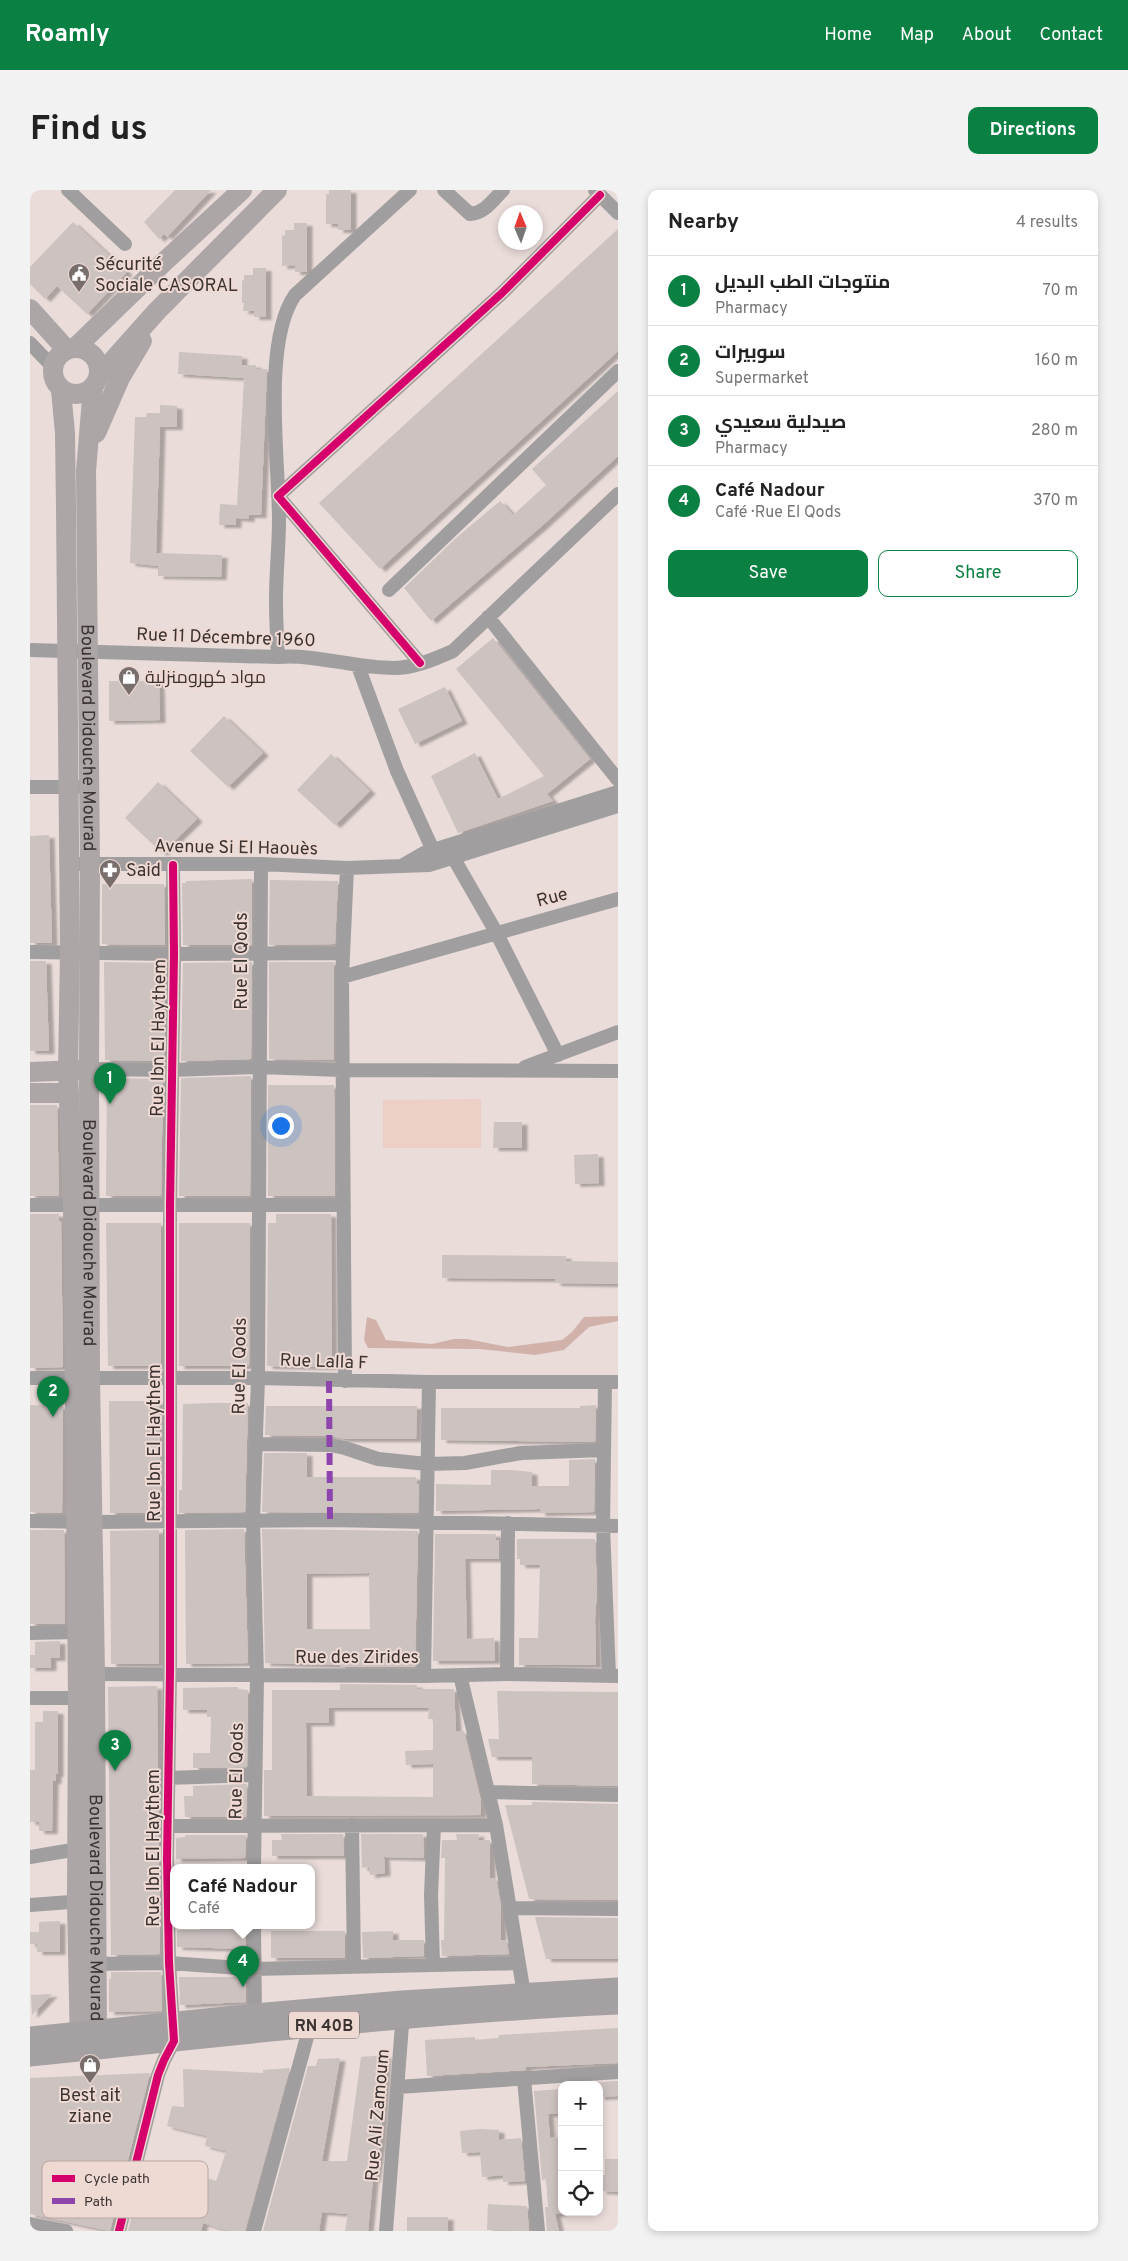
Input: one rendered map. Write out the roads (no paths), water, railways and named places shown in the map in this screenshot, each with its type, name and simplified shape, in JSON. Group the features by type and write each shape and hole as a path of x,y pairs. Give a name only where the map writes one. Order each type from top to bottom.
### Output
{"main road":[{"path":"242,190 71,348 60,353 52,366 53,379 61,390 67,393 81,394 96,381 157,312 277,190"},
{"path":"30,309 71,348 89,352 94,356 98,362 96,381"},
{"path":"87,456 104,410 157,312"},
{"name":"Boulevard Didouche Mourad","path":"86,1901 78,1849 87,1698 95,1674 85,1522 82,1205 88,1070 90,953 87,456 96,381"},
{"name":"Boulevard Didouche Mourad","path":"61,390 65,433 70,952 68,1071 82,1205"},
{"path":"30,1072 88,1070"},
{"path":"30,1093 69,1093"},
{"name":"Boulevard Didouche Mourad","path":"85,1522 76,1632 87,1698 86,1901 88,2041"},
{"name":"RN 40B","path":"30,2056 88,2041 174,2031 310,2026 403,2010 524,1994 618,1988"},
{"name":"RN 40B","path":"174,2031 255,2014 618,2004"},
{"name":"RN 40B","path":"30,2037 88,2041"}],"street":[{"path":"68,190 125,244"},
{"path":"278,657 276,599 278,496 275,395 278,341 288,305 295,295 410,190"},
{"path":"444,190 470,214 478,213 485,209 503,190"},
{"path":"278,496 502,293 598,193 618,214"},
{"path":"30,343 52,366"},
{"path":"389,590 618,371"},
{"path":"278,496 420,663"},
{"name":"Rue 11 Décembre 1960","path":"30,650 278,657 301,655 358,666 396,668 420,663 453,651 617,496"},
{"path":"488,618 618,780"},
{"path":"358,666 397,771 435,856"},
{"path":"30,787 88,786"},
{"name":"Avenue Si El Haouès","path":"69,864 261,864 347,868 402,866 618,792"},
{"name":"Avenue Si El Haouès","path":"435,856 452,857 618,806"},
{"path":"452,857 496,932 558,1055"},
{"name":"Rue El Qods","path":"254,1864 257,1676 254,1520 260,1206 261,864"},
{"name":"Rue Ibn El Haythem","path":"173,865 174,954 170,1205 170,1673 167,1826 169,1963 174,2031"},
{"path":"345,1381 342,977 347,868"},
{"name":"Rue","path":"342,977 618,899"},
{"path":"30,952 174,954 343,953"},
{"path":"515,1071 618,1032"},
{"path":"88,1070 259,1067 342,1070 618,1071"},
{"path":"30,1205 344,1205"},
{"name":"Rue Lalla F","path":"30,1378 258,1378 429,1382 612,1382"},
{"path":"424,1676 429,1382"},
{"path":"612,1382 604,1450 603,1526 614,1676"},
{"path":"256,1444 330,1446 345,1448 378,1459 427,1464 465,1463 521,1453 604,1450"},
{"path":"30,1520 85,1522 330,1520 618,1526"},
{"path":"507,1674 508,1523"},
{"path":"30,1634 76,1632"},
{"name":"Rue des Zirides","path":"95,1674 170,1673 257,1676 460,1676 507,1674 614,1676"},
{"path":"460,1676 496,1825 524,1994"},
{"path":"30,1698 87,1698"},
{"path":"167,1778 255,1775"},
{"path":"488,1792 618,1795"},
{"path":"167,1826 254,1824 496,1825"},
{"path":"352,1825 354,1966"},
{"path":"433,1965 431,1895 434,1825"},
{"path":"30,1857 78,1849"},
{"path":"30,1905 86,1901"},
{"path":"510,1908 618,1909"},
{"path":"254,1929 255,2014"},
{"path":"87,1965 169,1963 254,1969 519,1963"},
{"name":"Rue Ali Zamoum","path":"386,2231 403,2010"},
{"path":"254,2231 310,2026"},
{"path":"136,2161 158,2075 174,2031"},
{"path":"398,2087 618,2072"},
{"path":"524,2079 538,2231"},
{"path":"119,2231 122,2218"},
{"path":"30,2224 66,2231"}],"place":[{"name":"Sécurité Sociale CASORAL","path":"79,293"},
{"name":"مواد كهرومنزلية","path":"129,696"},
{"name":"Said","path":"110,889"},
{"name":"منتوجات الطب البديل","path":"110,1104"},
{"name":"سوبيرات","path":"53,1417"},
{"name":"صيدلية سعيدي","path":"115,1771"},
{"name":"Café Nadour","path":"243,1987"},
{"name":"Best ait ziane","path":"90,2084"}]}
